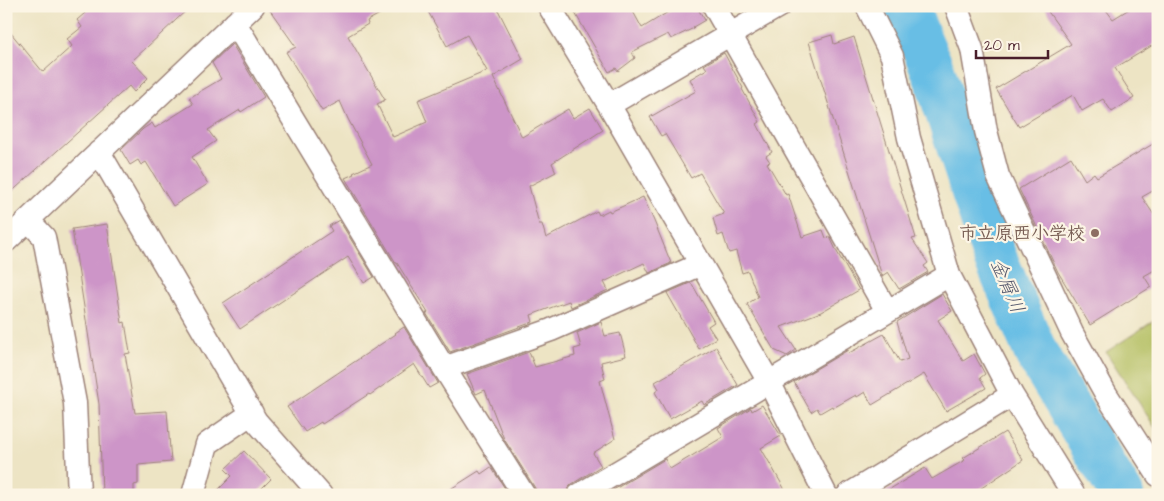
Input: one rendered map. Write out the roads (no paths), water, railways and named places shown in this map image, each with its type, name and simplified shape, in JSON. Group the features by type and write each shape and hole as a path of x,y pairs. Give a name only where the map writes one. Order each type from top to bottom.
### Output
{"street":[{"path":"7,240 253,6"},
{"path":"549,6 609,105 769,382 826,495"},
{"path":"714,6 887,311"},
{"path":"609,105 779,6"},
{"path":"867,6 892,56 909,138 949,275 1012,394 1074,495"},
{"path":"956,6 972,49 986,131 998,176 1072,332 1106,394 1158,475"},
{"path":"235,23 444,368 524,495"},
{"path":"99,152 256,421 321,495"},
{"path":"28,220 44,236 73,393 79,495"},
{"path":"444,368 551,330 701,264"},
{"path":"579,495 949,275"},
{"path":"848,495 1012,394"},
{"path":"193,495 207,444 252,413"}],"waterway":[{"name":"金屑川","path":"906,6 934,73 993,253 1036,353 1122,495"}],"place":[{"name":"市立原西小学校","path":"1095,233"}]}
